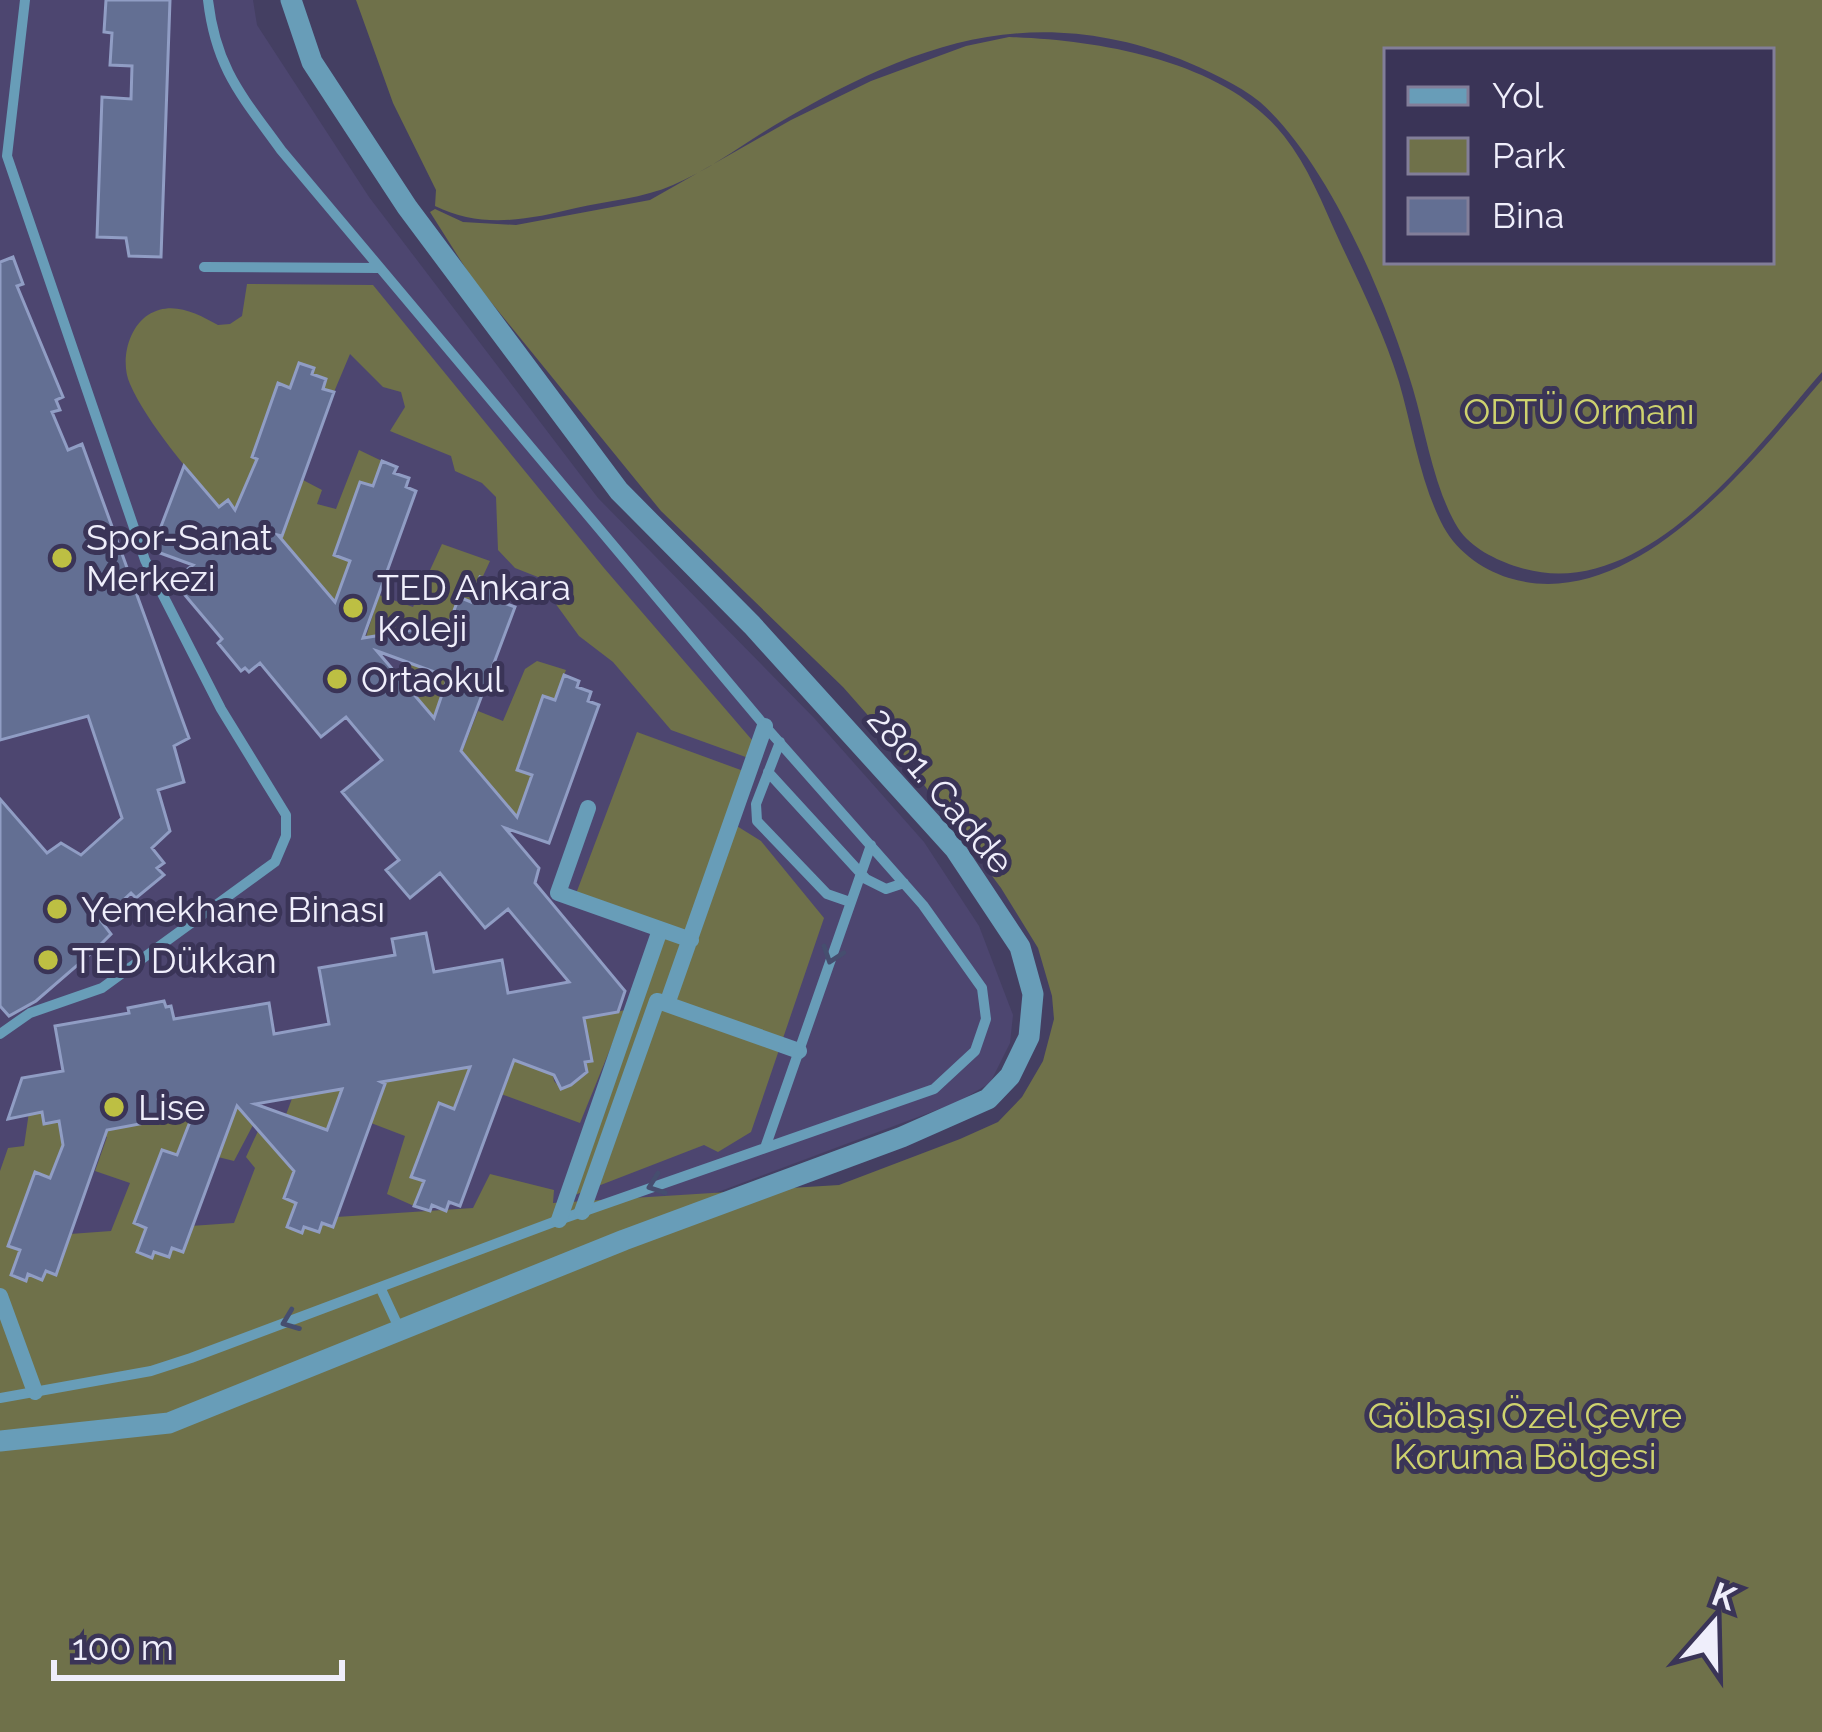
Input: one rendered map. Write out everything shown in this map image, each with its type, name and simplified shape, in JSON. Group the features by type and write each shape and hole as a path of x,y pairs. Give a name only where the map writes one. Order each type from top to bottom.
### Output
{"street":[{"name":"2801. Cadde","path":"0,1441 169,1423 624,1240 902,1137 988,1099 1010,1076 1029,1037 1033,994 1020,947 955,849 752,625 619,491 453,270 312,62 291,0"},
{"path":"582,1212 691,940 765,726"},
{"path":"588,808 558,893 691,940"},
{"path":"559,1220 660,930"},
{"path":"638,994 799,1051"},
{"path":"0,1296 35,1391"}],"lane":[{"path":"0,1034 30,1013 102,988 275,862 286,836 286,815 221,709 145,560 7,156 25,0"},
{"path":"0,1398 151,1370 190,1358 766,1145 934,1089 975,1052 986,1019 982,988 904,884 765,726 281,150 231,81 215,47 208,0"},
{"path":"204,267 379,268"},
{"path":"780,742 754,812 826,894 850,902"},
{"path":"768,772 861,874 886,889 904,884"},
{"path":"766,1145 871,845"},
{"path":"380,1287 400,1330"}],"shaded area":[{"name":"TED Ankara Koleji","path":"0,0 253,0 257,25 369,197 598,498 815,719 924,842 979,926 1013,1015 1010,1043 990,1083 958,1102 579,1244 0,1419"}],"green space":[{"name":"ODTÜ Ormanı","path":"356,0 1822,0 1822,372 1728,479 1690,514 1650,544 1608,565 1564,573 1518,567 1493,557 1463,535 1437,478 1388,316 1332,196 1285,128 1260,102 1180,59 1071,33 970,40 873,73 699,172 638,196 540,216 487,220 435,206 436,190 393,103"},
{"name":"Gölbaşı Özel Çevre Koruma Bölgesi","path":"1009,37 1120,50 1195,72 1259,110 1284,136 1314,186 1379,328 1441,522 1461,549 1498,574 1555,584 1600,574 1644,553 1686,524 1725,488 1822,380 1822,1732 0,1732 0,1171 8,1148 24,1146 29,1112 42,1113 45,1123 63,1120 61,1137 66,1137 50,1178 35,1173 8,1245 20,1250 15,1267 70,1234 111,1231 130,1183 95,1171 107,1137 87,1129 154,1121 153,1110 162,1108 164,1119 192,1115 177,1155 161,1151 135,1224 147,1229 234,1223 255,1168 246,1157 258,1131 274,1147 297,1085 303,1084 306,1096 342,1089 327,1130 284,1197 296,1203 291,1220 473,1208 490,1174 554,1190 553,1203 839,1185 998,1122 1022,1097 1043,1061 1054,1019 1052,996 1038,948 1001,888 895,746 843,687 661,511 473,280 430,212 435,209 463,222 516,225 650,200 871,81 966,46"},
{"path":"247,284 373,285 604,568 758,747 754,760 671,730 613,662 579,636 550,596 548,581 515,568 498,550 496,497 482,483 455,471 451,456 390,431 405,407 401,392 383,387 350,354 334,392 323,389 326,379 312,374 314,368 300,363 290,388 278,384 252,456 267,463 240,515 228,501 219,507 147,415 130,384 126,356 135,328 157,311 184,310 218,325 230,324 242,316"},
{"path":"359,450 382,461 373,486 360,482 334,555 350,561 335,602 281,538 303,480 322,490 317,504 336,509"},
{"path":"442,544 490,561 471,602 460,597 448,677 434,718 401,681 419,629 366,637 379,595 413,607"},
{"path":"537,661 566,670 555,700 543,696 517,769 532,775 517,817 462,752 478,711 503,721 525,669"},
{"path":"637,732 749,773 732,823 761,841 824,918 751,1132 718,1152 704,1145 567,1198 660,930 574,899"},
{"path":"626,1010 580,1123 501,1094 515,1060 544,1072 550,1059 554,1081 561,1089 587,1072 585,1062 592,1061 570,1020"},
{"path":"470,1067 454,1109 438,1104 412,1176 424,1181 414,1206 387,1194 405,1136 371,1123 366,1074 386,1081 391,1068 400,1079"},
{"path":"217,1100 238,1108 253,1125 234,1161 218,1157 233,1114"}],"building":[{"path":"106,0 170,0 161,257 129,256 126,238 97,237 102,97 131,99 132,66 110,65 112,33 104,32"},
{"name":"Spor-Sanat Merkezi","path":"13,257 23,284 17,286 63,397 56,400 60,410 52,412 68,450 82,444 189,738 174,746 184,782 158,790 170,831 152,848 164,863 157,868 164,875 136,898 131,893 101,921 111,934 95,950 36,1001 9,1016 0,1006 0,799 47,853 61,843 81,855 122,818 88,716 0,740 0,262"},
{"path":"299,363 314,368 312,374 326,379 323,389 334,392 282,536 278,535 335,602 350,561 334,555 360,482 373,486 382,461 397,467 394,473 409,478 406,487 416,491 363,638 449,624 459,597 471,602 480,577 495,582 493,588 507,594 504,603 515,607 461,751 517,817 532,775 517,770 543,696 555,700 564,675 579,681 577,687 591,692 588,701 599,705 549,843 505,828 539,868 535,883 625,991 618,1012 584,1018 592,1061 585,1062 587,1072 571,1085 561,1089 554,1075 514,1060 460,1206 449,1202 446,1211 432,1205 430,1211 414,1206 424,1181 411,1177 439,1103 454,1109 470,1067 381,1082 385,1084 333,1227 322,1223 319,1232 304,1227 302,1233 287,1227 296,1203 284,1198 294,1171 237,1106 183,1252 172,1248 169,1257 154,1252 152,1258 137,1252 146,1228 134,1223 162,1150 177,1155 193,1114 107,1130 56,1275 46,1271 42,1280 28,1274 26,1281 11,1275 20,1250 8,1246 35,1172 50,1178 63,1145 59,1121 44,1124 42,1112 8,1119 22,1078 63,1071 55,1026 129,1013 128,1008 164,1001 166,1007 171,1006 174,1019 269,1003 274,1034 329,1024 319,968 395,955 392,939 426,933 434,972 502,960 508,993 569,982 508,909 485,928 440,873 410,898 386,870 399,860 342,792 382,760 346,717 321,737 260,663 249,672 241,671 218,643 222,639 173,581 193,565 152,550 184,466 219,507 228,500 235,510 257,459 252,457 278,383 290,388","holes":["377,651 448,677 434,718","342,1089 327,1130 255,1104"]}],"place":[{"name":"Spor-Sanat Merkezi","path":"62,558"},
{"name":"TED Ankara Koleji","path":"353,608"},
{"name":"Ortaokul","path":"337,679"},
{"name":"Yemekhane Binası","path":"57,909"},
{"name":"TED Dükkan","path":"48,960"},
{"name":"Lise","path":"114,1107"}]}
